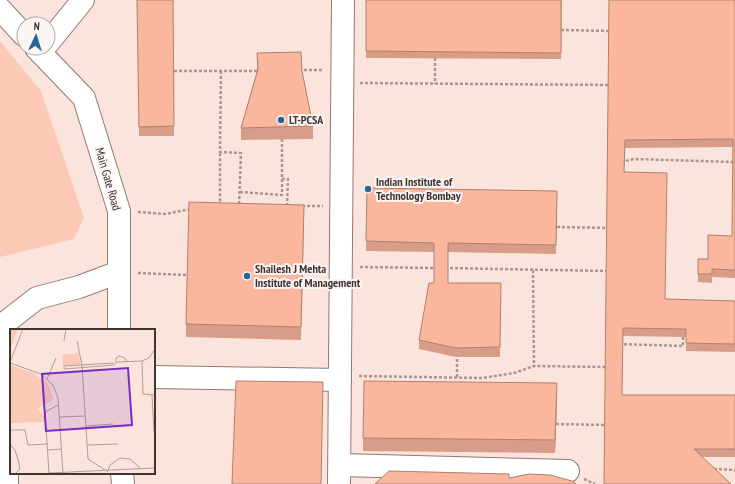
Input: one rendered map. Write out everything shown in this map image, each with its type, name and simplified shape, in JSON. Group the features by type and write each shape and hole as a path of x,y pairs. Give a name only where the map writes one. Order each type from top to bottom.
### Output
{"street":[{"path":"56,32 83,0"},
{"path":"343,0 340,475 568,471"},
{"path":"0,9 16,26"},
{"name":"Main Gate Road","path":"49,56 84,98 119,211 119,329"},
{"path":"7,484 6,322 37,298 79,287 119,272"},
{"path":"155,377 340,378"},
{"path":"122,474 123,484"}],"path":[{"path":"562,30 617,31"},
{"path":"435,58 435,84"},
{"path":"174,71 266,70"},
{"path":"297,70 342,77 435,84 616,85"},
{"path":"212,205 220,203 221,71"},
{"path":"240,192 282,195 282,139"},
{"path":"220,152 241,152 239,210"},
{"path":"615,164 634,159 733,162"},
{"path":"282,179 288,179 288,206 342,207"},
{"path":"119,211 165,214 196,208"},
{"path":"557,227 614,228"},
{"path":"341,266 614,271"},
{"path":"533,270 534,366"},
{"path":"119,272 187,275"},
{"path":"613,344 683,346 683,332"},
{"path":"457,349 457,377"},
{"path":"340,378 482,378 514,373 534,366 613,367"},
{"path":"556,424 612,426"},
{"path":"712,469 735,470"}],"shaded area":[{"path":"0,41 41,91 84,218 74,239 0,257"}],"building":[{"path":"137,0 173,0 174,126 139,127"},
{"path":"366,0 561,0 561,53 366,51"},
{"path":"609,0 735,0 735,270 712,269 712,274 698,274 698,259 708,259 708,235 732,236 733,139 625,140 624,172 667,173 665,299 735,301 735,344 686,343 686,329 623,328 622,395 735,395 735,449 694,449 731,484 604,484"},
{"path":"301,52 302,71 313,126 241,128 258,69 257,53"},
{"path":"367,188 557,191 556,245 448,243 448,283 501,283 500,347 456,348 419,340 429,283 434,283 434,243 366,241"},
{"path":"189,202 304,205 301,327 186,324"},
{"path":"236,381 323,382 321,484 232,484"},
{"path":"364,381 557,383 555,440 363,438"},
{"path":"389,471 509,474 509,478 529,474 550,475 572,481 576,484 375,484"}],"place":[{"name":"LT-PCSA","path":"281,120"},
{"name":"Indian Institute of Technology Bombay","path":"368,189"},
{"name":"Shailesh J Mehta Institute of Management","path":"247,276"}]}
